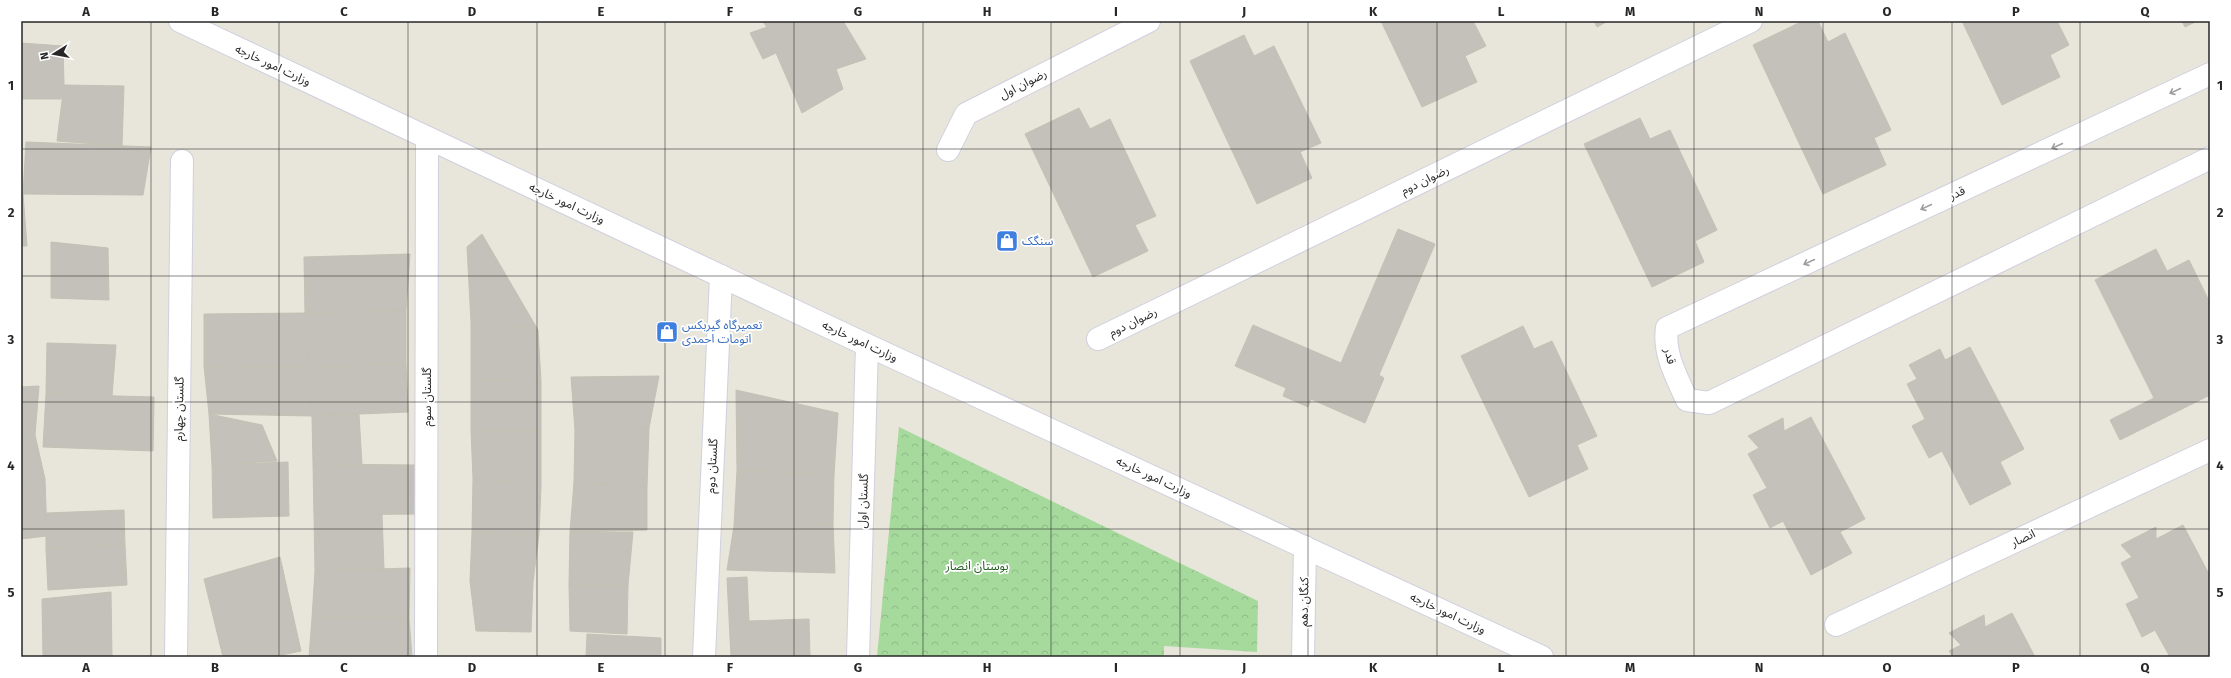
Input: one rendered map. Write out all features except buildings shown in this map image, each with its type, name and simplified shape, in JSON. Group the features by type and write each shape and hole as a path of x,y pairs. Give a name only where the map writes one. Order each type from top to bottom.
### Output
{"street":[{"name":"وزارت امور خارجه","path":"180,21 867,345 1542,657"},
{"name":"رضوان اول","path":"948,150 966,114 1121,29 1149,21"},
{"name":"رضوان دوم","path":"1098,339 1751,21"},
{"name":"قدر","path":"2210,74 1667,328 1665,339 1674,373 1687,400 1709,403 2210,158"},
{"name":"گلستان سوم","path":"426,657 428,138"},
{"name":"گلستان چهارم","path":"176,657 182,161"},
{"name":"گلستان دوم","path":"704,657 721,276"},
{"name":"گلستان اول","path":"858,657 867,345"},
{"name":"انصار","path":"1836,625 2210,450"},
{"name":"کنگان دهم","path":"1303,657 1305,547"}],"green space":[{"name":"بوستان انصار","path":"899,427 1258,601 1257,652 1164,646 1164,657 877,657"}],"place":[{"name":"سنگک","path":"1007,241"},
{"name":"تعمیرگاه گیربکس اتومات احمدی","path":"667,332"}]}
